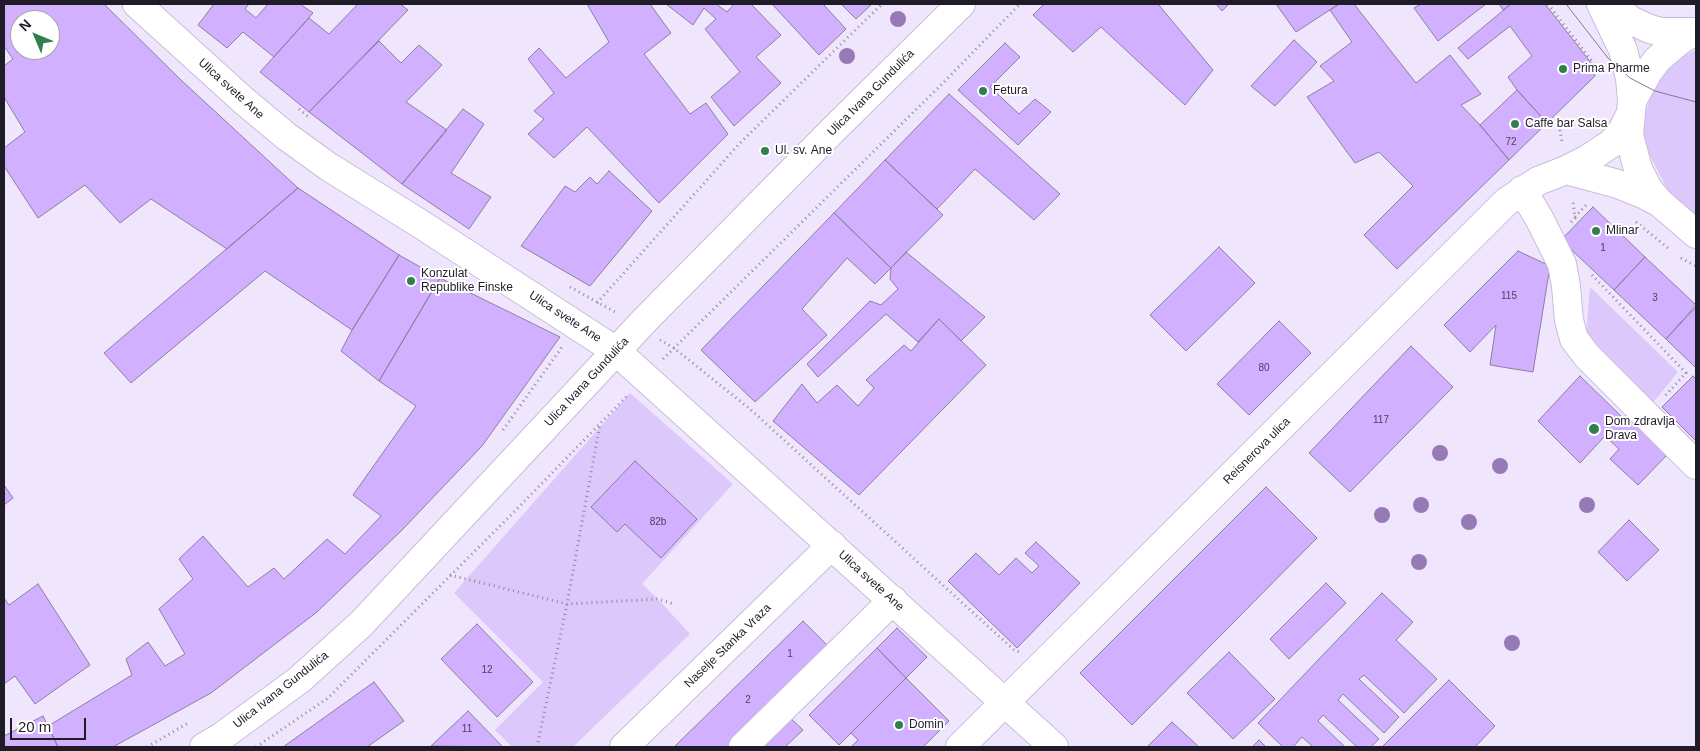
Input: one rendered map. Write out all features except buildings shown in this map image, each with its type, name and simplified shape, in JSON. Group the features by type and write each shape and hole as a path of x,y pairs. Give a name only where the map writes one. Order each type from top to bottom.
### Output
{"street":[{"name":"Ulica svete Ane","path":"137,4 244,101 286,136 329,167 616,350 1054,747"},
{"name":"Ulica Ivana Gundulića","path":"204,747 299,680 361,624 616,350 836,127 962,4"},
{"path":"1601,4 1623,50 1630,78 1631,109 1629,135 1638,169 1648,189 1660,203 1696,234"},
{"path":"1609,4 1632,21 1650,29 1670,32 1696,32"},
{"name":"Reisnerova ulica","path":"960,747 1506,202 1538,181 1588,159 1612,143 1622,131 1648,72 1657,60 1683,38 1696,32"},
{"path":"1566,170 1618,184 1660,203"},
{"path":"1522,190 1539,218 1562,264 1566,286 1568,320 1574,339 1586,356 1696,465"},
{"name":"Naselje Stanka Vraza","path":"624,747 832,545"},
{"path":"743,747 893,600"}],"path":[{"path":"500,436 577,325 739,144 882,4"},
{"path":"1559,125 1566,170 1572,191 1575,218"},
{"path":"1569,225 1594,197"},
{"path":"1635,222 1671,250"},
{"path":"1678,255 1696,266"},
{"path":"1590,274 1686,373 1662,399"},
{"path":"537,747 567,604 600,422"},
{"path":"450,575 567,604 658,599 674,604"},
{"path":"147,747 195,719"}],"shaded area":[{"path":"1696,50 1696,217 1680,204 1666,187 1646,148 1642,127 1652,90 1666,72 1683,56"},
{"path":"1590,287 1678,372 1651,405 1600,357 1586,335"},
{"path":"630,393 733,484 642,584 690,634 573,747 512,747 495,730 543,682 454,593"}],"tram line":[{"path":"1566,4 1608,58 1630,78 1655,91 1696,102"}],"place":[{"name":"Prima Pharme","path":"1563,69"},
{"name":"Fetura","path":"983,91"},
{"name":"Caffe bar Salsa","path":"1515,124"},
{"name":"Ul. sv. Ane","path":"765,151"},
{"name":"Mlinar","path":"1596,231"},
{"name":"Konzulat Republike Finske","path":"411,281"},
{"name":"Dom zdravlja Drava","path":"1594,429"},
{"name":"Domin","path":"899,725"}]}
